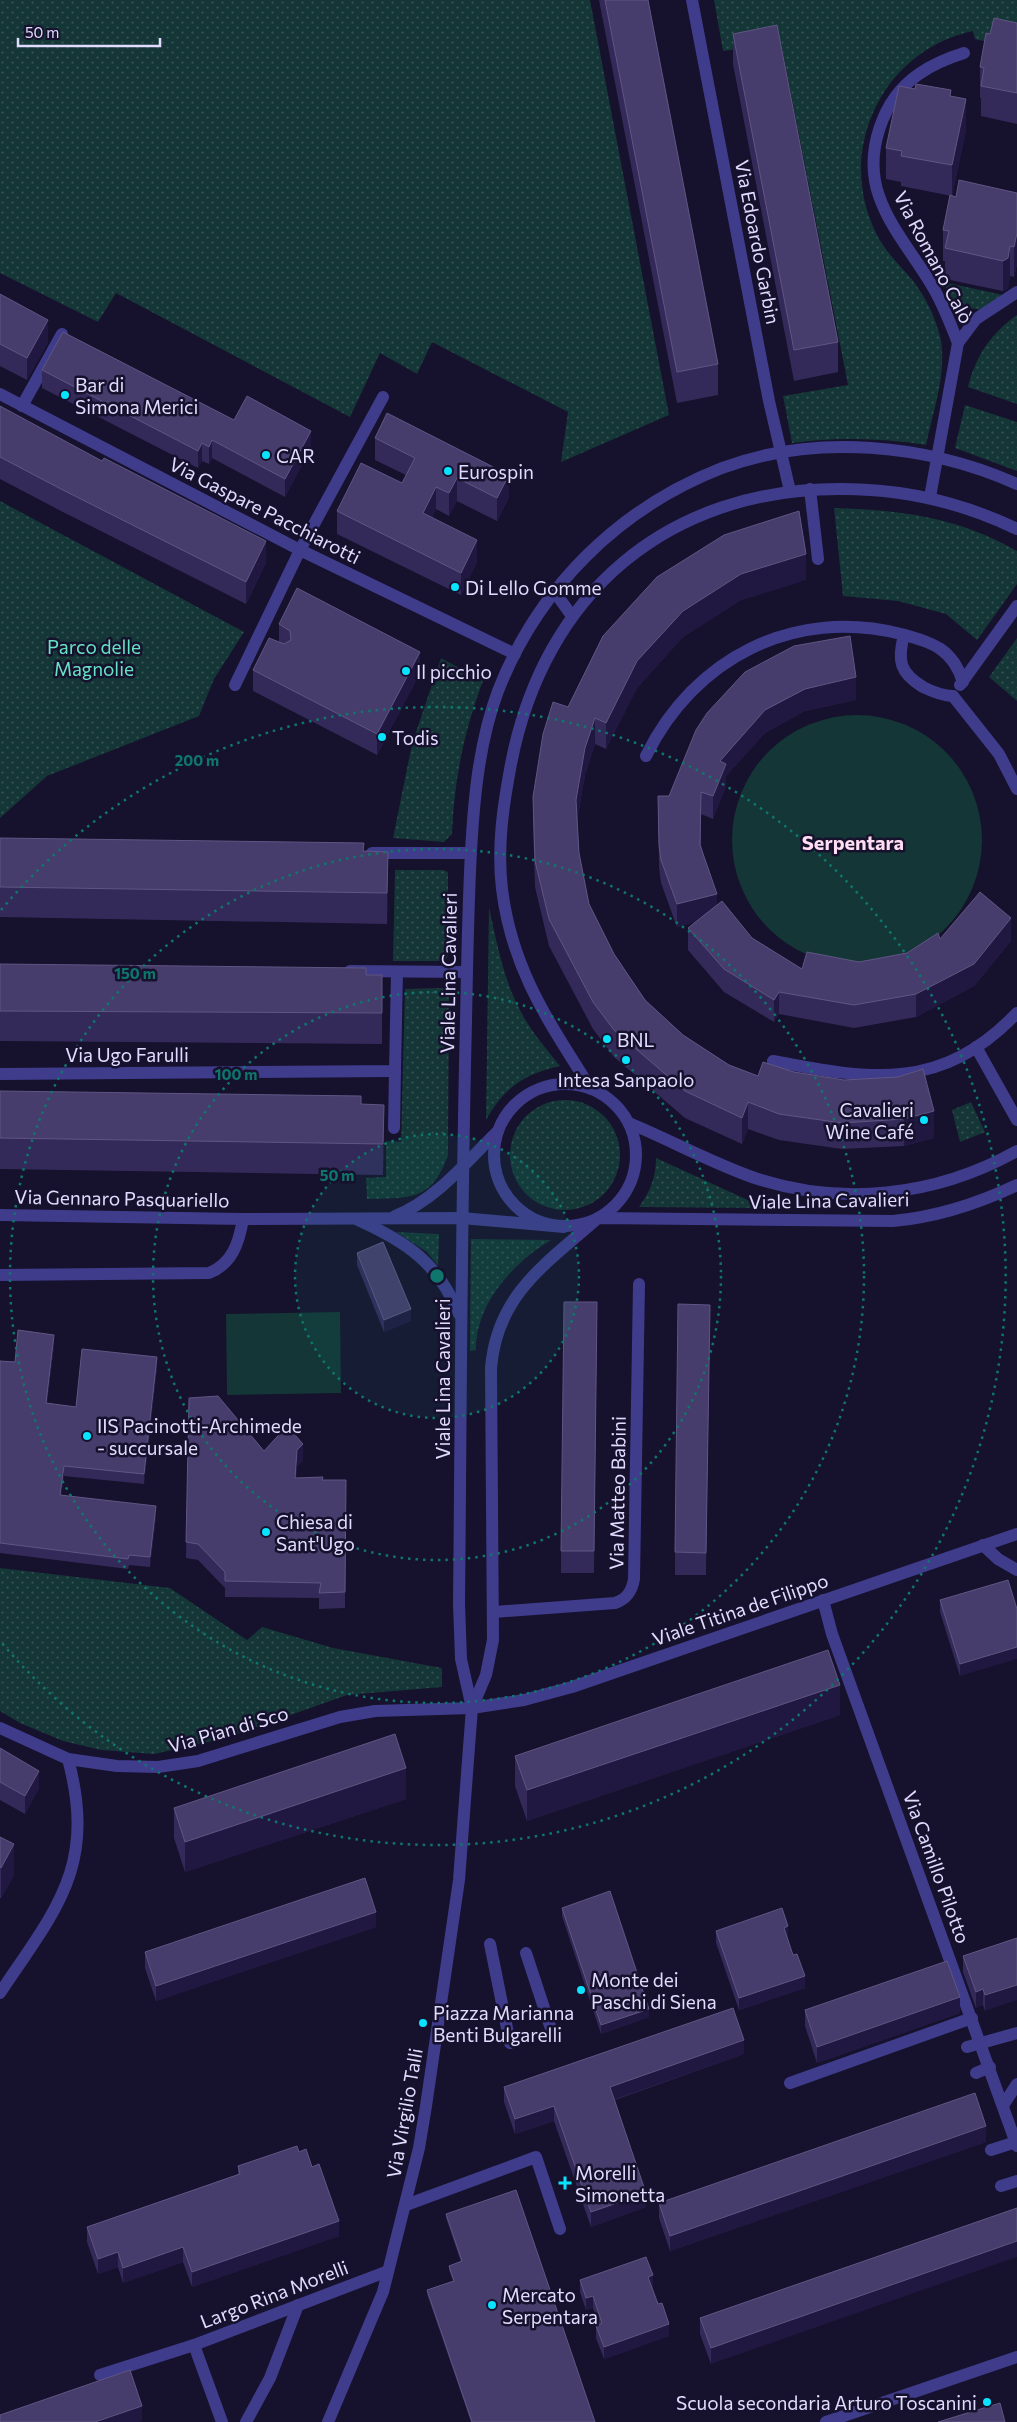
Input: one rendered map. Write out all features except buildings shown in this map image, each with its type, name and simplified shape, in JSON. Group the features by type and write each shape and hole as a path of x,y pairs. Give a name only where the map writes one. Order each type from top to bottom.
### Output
{"street":[{"name":"Via Edoardo Garbin","path":"692,0 769,401 790,491"},
{"name":"Via Romano Calò","path":"958,343 939,298 883,206 876,188 874,162 880,126 887,111 901,91 926,69 964,52"},
{"name":"Via Romano Calò","path":"930,497 958,343 976,319 1017,292"},
{"path":"22,406 62,334"},
{"name":"Via Gaspare Pacchiarotti","path":"0,394 300,550 515,654"},
{"path":"235,685 254,642 300,550 383,397"},
{"name":"Viale Lina Cavalieri","path":"472,1708 463,1667 460,1639 462,1218 471,854 478,778 487,728 497,695 515,654 532,623 554,591 609,534 652,503 700,477 722,468 809,448 880,449 937,458 983,470 1017,484"},
{"path":"810,489 818,559"},
{"path":"591,1089 539,1005 520,964 505,906 500,863 504,799 520,726 539,672 572,616 606,577 655,539 714,510 752,498 810,489 872,489 930,497 984,515 1017,529"},
{"path":"554,591 572,616"},
{"path":"953,696 1017,606"},
{"path":"646,756 662,728 694,689 717,668 746,650 787,634 824,628 866,627 904,635 933,645 949,654 957,666 962,682"},
{"path":"904,635 901,654 904,672 910,679 933,692 953,696 999,754 1017,789"},
{"path":"254,642 267,648"},
{"path":"358,853 471,854"},
{"path":"337,971 467,972"},
{"path":"394,1128 397,972"},
{"path":"773,1061 847,1074 884,1076 922,1070 950,1061 976,1047 1017,1013"},
{"path":"976,1047 1017,1120"},
{"name":"Via Ugo Farulli","path":"0,1074 395,1071"},
{"path":"390,1218 424,1200 463,1166 498,1131 513,1107 536,1090 563,1084 591,1089 614,1102 629,1123 636,1150 633,1177 620,1201 548,1261 523,1286 507,1310 494,1345 491,1368 493,1640 490,1662 472,1708"},
{"name":"Viale Lina Cavalieri","path":"629,1123 749,1176 800,1190 826,1193 876,1194 912,1189 960,1177 985,1168 1017,1151"},
{"path":"498,1131 494,1158 500,1184 515,1206 538,1221 564,1227 582,1224 598,1218"},
{"name":"Viale Lina Cavalieri","path":"598,1218 893,1222 956,1210 1017,1184"},
{"name":"Via Gennaro Pasquariello","path":"0,1215 243,1219 462,1218 564,1227"},
{"name":"Via Gennaro Pasquariello","path":"0,1275 209,1273 222,1267 231,1257 238,1241 243,1219"},
{"path":"356,1219 380,1230 421,1256 444,1282 461,1319"},
{"name":"Via Matteo Babini","path":"494,1612 615,1603 625,1598 631,1590 634,1579 640,1284"},
{"name":"Viale Titina de Filippo","path":"472,1708 554,1694 1017,1534"},
{"path":"983,1545 1005,1564 1017,1570"},
{"name":"Via Camillo Pilotto","path":"823,1600 835,1643 1004,2104 1016,2144"},
{"name":"Via Pian di Sco","path":"0,1728 68,1759 135,1768 175,1766 206,1759 340,1717 375,1711 472,1708"},
{"name":"Via Virgilio Talli","path":"328,2422 379,2304 406,2205 419,2148 459,1880 472,1708"},
{"path":"0,1993 5,1976 57,1909 74,1861 78,1812 68,1759"},
{"path":"490,1944 510,2043"},
{"path":"526,1953 550,2026"},
{"path":"790,2083 972,2018"},
{"path":"968,2047 1017,2033"},
{"path":"976,2073 990,2068"},
{"path":"1004,2104 1017,2084"},
{"path":"992,2150 1016,2144"},
{"path":"406,2205 536,2157 560,2229"},
{"path":"1001,2186 1017,2181"},
{"name":"Largo Rina Morelli","path":"222,2422 194,2345 388,2270"},
{"path":"246,2422 270,2378 298,2305"},
{"path":"100,2375 194,2345"},
{"path":"826,2422 1017,2357"}],"green space":[{"path":"0,0 590,0 669,415 561,462 568,412 432,342 417,374 380,353 350,417 116,293 98,322 0,273"},
{"path":"714,0 1017,0 1017,49 975,39 973,31 941,42 914,59 892,81 876,107 865,137 861,168 864,200 875,231 888,252 914,282 933,315 940,336 942,349 941,377 926,445 859,439 792,443 783,396 848,385 781,43 723,51"},
{"path":"943,282 1003,295 983,310 955,306"},
{"path":"1017,315 1017,404 968,387 975,366 985,346 999,330"},
{"path":"965,405 1017,422 1017,471 955,448"},
{"name":"Parco delle Magnolie","path":"0,501 244,632 214,679 199,716 47,776 0,818"},
{"path":"834,508 882,511 928,518 951,523 995,539 1017,551 1017,584 977,640 946,614 898,601 843,596"},
{"path":"1017,638 1017,701 989,677"},
{"path":"441,658 483,681 470,719 461,756 452,834 444,842 393,838 412,744"},
{"path":"857,715 881,718 905,725 926,736 945,752 961,771 972,792 979,816 982,840 979,864 972,888 961,909 945,928 926,944 905,955 881,962 857,965 833,962 809,955 788,944 769,928 753,909 742,888 735,864 732,840 735,816 742,792 753,771 769,752 788,736 809,725 833,718"},
{"path":"395,870 443,870 448,872 448,955 445,961 393,961"},
{"path":"489,907 508,983 522,1014 532,1030 560,1066 536,1073 516,1084 500,1099 486,1120"},
{"path":"443,988 449,994 448,1155 435,1181 418,1194 407,1197 367,1199 366,1178 386,1177 386,1141 401,1142 405,989"},
{"path":"565,1100 586,1104 604,1116 616,1134 620,1155 616,1176 604,1194 586,1206 565,1210 544,1206 526,1194 514,1176 510,1155 514,1134 526,1116 544,1104"},
{"path":"971,1102 985,1132 960,1142 952,1110"},
{"path":"656,1158 765,1208 639,1207 652,1184"},
{"path":"396,1232 439,1234 438,1266 427,1252"},
{"path":"471,1239 551,1240 524,1260 499,1286 482,1316 477,1333 476,1350 470,1351"},
{"path":"340,1312 341,1393 227,1395 226,1314"},
{"path":"0,1568 170,1588 247,1640 262,1627 333,1648 442,1668 442,1687 347,1695 226,1738 154,1754 101,1750 63,1741 20,1723 0,1711"}],"place":[{"name":"Bar di Simona Merici","path":"65,395"},
{"name":"CAR","path":"266,455"},
{"name":"Eurospin","path":"448,471"},
{"name":"Di Lello Gomme","path":"455,587"},
{"name":"Il picchio","path":"406,671"},
{"name":"Todis","path":"382,737"},
{"name":"BNL","path":"607,1039"},
{"name":"Intesa Sanpaolo","path":"626,1060"},
{"name":"Cavalieri Wine Café","path":"924,1120"},
{"name":"IIS Pacinotti-Archimede - succursale","path":"87,1436"},
{"name":"Chiesa di Sant'Ugo","path":"266,1532"},
{"name":"Monte dei Paschi di Siena","path":"581,1990"},
{"name":"Piazza Marianna Benti Bulgarelli","path":"423,2023"},
{"name":"Morelli Simonetta","path":"565,2183"},
{"name":"Mercato Serpentara","path":"492,2305"},
{"name":"Scuola secondaria Arturo Toscanini","path":"987,2402"}],"district":[{"name":"Serpentara","path":"853,842"}]}
